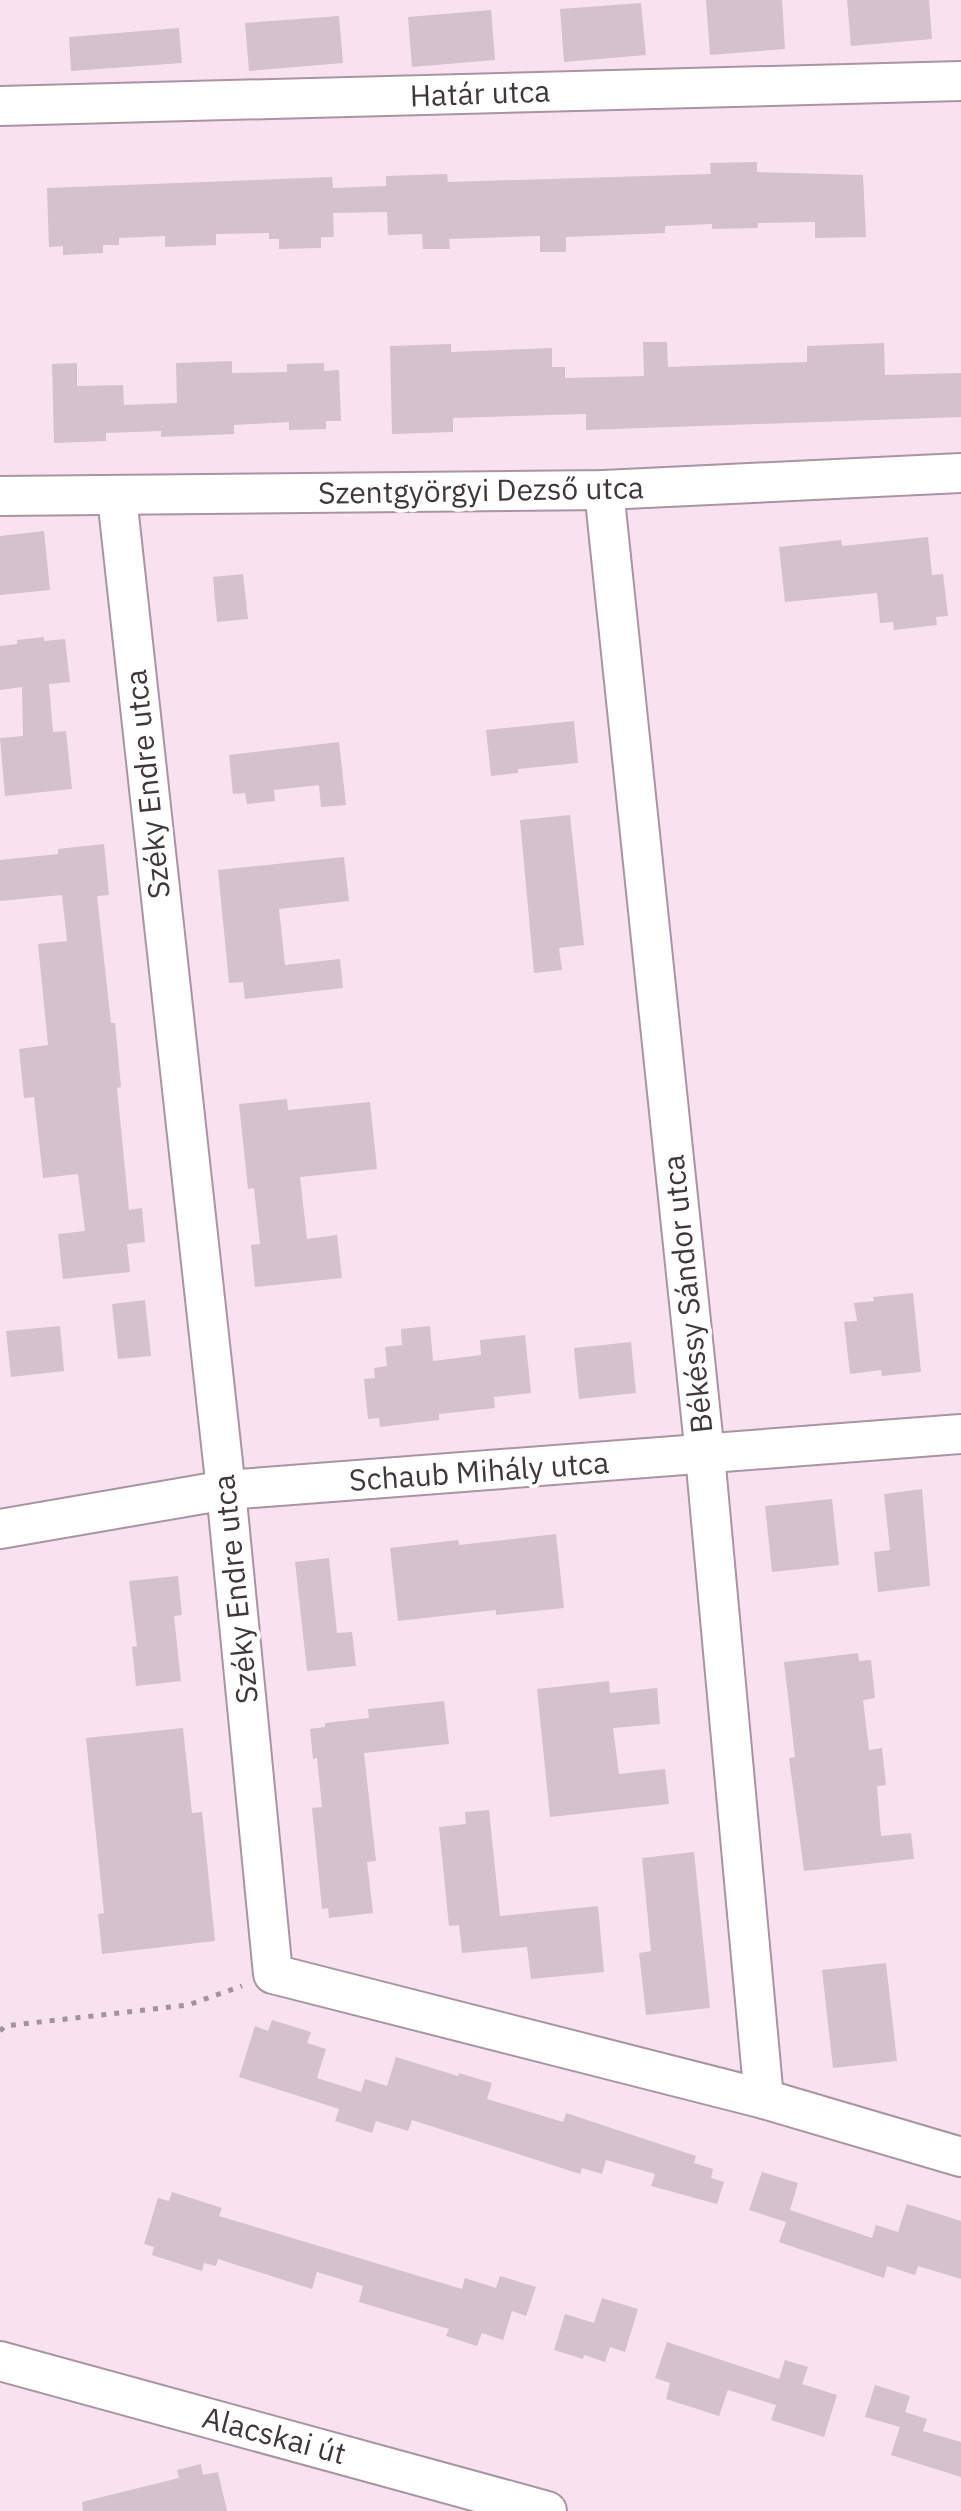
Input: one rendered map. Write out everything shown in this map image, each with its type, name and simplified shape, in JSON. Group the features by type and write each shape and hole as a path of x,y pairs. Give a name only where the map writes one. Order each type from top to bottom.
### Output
{"street":[{"name":"Határ utca","path":"0,106 961,81"},
{"name":"Szentgyörgyi Dezső utca","path":"0,496 604,490 961,472"},
{"name":"Békéssy Sándor utca","path":"604,490 704,1456 764,2099"},
{"name":"Széky Endre utca","path":"117,497 226,1490 274,1974"},
{"name":"Schaub Mihály utca","path":"0,1529 226,1490 961,1434"},
{"path":"274,1974 764,2099 961,2157"},
{"name":"Alacskai út","path":"0,2362 547,2511"}],"path":[{"path":"0,2030 5,2026 188,2005 274,1974"}],"building":[{"path":"706,0 782,0 785,49 710,55"},
{"path":"847,0 929,0 932,39 851,46"},
{"path":"641,3 646,55 564,62 560,9"},
{"path":"491,10 495,60 412,67 408,17"},
{"path":"339,16 343,63 249,71 245,23"},
{"path":"179,28 182,63 71,71 69,37"},
{"path":"757,162 757,172 863,175 866,237 815,238 815,222 712,229 712,224 665,226 665,233 566,237 566,252 540,252 540,236 449,239 450,249 423,249 422,234 388,235 387,212 333,213 334,237 321,237 321,248 279,249 279,239 269,239 269,233 216,234 216,245 165,247 165,236 119,238 119,245 103,245 103,253 63,255 63,246 49,247 47,188 332,177 333,188 386,186 386,176 447,174 448,182 711,174 710,163"},
{"path":"643,342 667,342 668,367 807,362 807,346 884,343 885,375 961,373 961,417 586,430 586,414 453,418 453,432 392,434 390,346 451,344 451,352 552,348 552,367 565,367 565,378 644,376"},
{"path":"232,361 232,373 287,372 287,364 324,363 324,371 339,370 341,421 326,421 326,429 289,430 289,422 234,425 234,434 161,437 161,431 106,433 106,441 54,443 52,364 77,363 77,386 123,385 124,405 177,403 176,363"},
{"path":"44,531 50,590 0,595 0,536"},
{"path":"928,537 932,575 943,574 948,616 936,617 937,625 894,630 893,622 880,623 877,593 785,602 779,547 841,540 842,546"},
{"path":"243,574 248,619 217,622 213,577"},
{"path":"44,637 44,641 65,639 70,682 49,684 53,732 66,731 72,789 5,796 0,738 23,736 22,687 0,690 0,646"},
{"path":"574,721 578,763 491,776 486,730"},
{"path":"339,742 346,805 321,807 319,785 274,790 275,801 247,804 245,793 233,794 229,755"},
{"path":"570,815 584,945 559,948 562,970 534,973 520,820"},
{"path":"104,844 109,895 97,896 111,1023 115,1023 129,1210 142,1208 145,1242 127,1244 130,1272 63,1279 58,1234 85,1231 78,1174 43,1178 34,1097 24,1098 19,1049 48,1045 38,944 67,941 62,895 0,901 0,860"},
{"path":"344,857 349,901 279,909 285,965 340,959 343,988 245,999 243,982 229,983 218,870"},
{"path":"287,1099 288,1110 370,1102 377,1169 300,1177 307,1239 337,1235 342,1278 255,1287 251,1245 260,1244 254,1188 248,1189 239,1104"},
{"path":"913,1293 921,1372 882,1376 881,1370 850,1374 844,1322 857,1321 854,1303"},
{"path":"145,1300 151,1356 118,1359 112,1304"},
{"path":"60,1326 64,1371 11,1377 6,1331"},
{"path":"430,1326 433,1361 481,1355 480,1340 525,1335 531,1393 494,1397 495,1408 439,1414 439,1420 380,1427 379,1418 368,1419 364,1379 375,1378 374,1368 387,1366 385,1347 402,1345 401,1329"},
{"path":"631,1342 636,1393 579,1399 574,1348"},
{"path":"922,1489 930,1586 878,1592 874,1552 890,1550 884,1494"},
{"path":"832,1499 839,1565 772,1572 765,1506"},
{"path":"556,1534 564,1608 496,1615 496,1610 398,1621 390,1548"},
{"path":"329,1558 337,1633 352,1632 356,1666 307,1671 295,1562"},
{"path":"178,1576 182,1615 174,1616 181,1681 136,1686 132,1647 137,1646 129,1581"},
{"path":"858,1653 859,1661 871,1660 875,1698 863,1700 869,1750 882,1748 886,1785 877,1786 881,1836 911,1833 914,1859 804,1871 789,1758 795,1757 784,1662"},
{"path":"609,1681 610,1693 657,1688 660,1724 613,1728 619,1774 665,1769 669,1804 550,1817 537,1689"},
{"path":"444,1701 449,1744 364,1753 376,1861 367,1862 373,1913 329,1918 328,1908 322,1909 312,1808 322,1807 310,1729 325,1727 325,1723 369,1718 368,1709"},
{"path":"183,1728 192,1813 202,1812 215,1941 102,1954 98,1914 104,1913 86,1738"},
{"path":"489,1810 500,1916 598,1906 604,1972 531,1979 527,1947 462,1953 459,1925 449,1926 439,1827 466,1824 465,1812"},
{"path":"694,1852 710,2008 646,2015 639,1953 651,1951 642,1858"},
{"path":"886,1963 897,2061 833,2068 822,1970"},
{"path":"272,2020 311,2032 307,2043 326,2049 317,2078 361,2092 365,2079 387,2086 396,2057 492,2083 487,2099 563,2122 566,2113 696,2156 694,2163 713,2169 711,2178 724,2182 717,2204 651,2186 655,2174 606,2160 602,2174 582,2168 580,2174 412,2120 408,2131 376,2121 372,2133 335,2121 339,2109 239,2077 255,2026 268,2031"},
{"path":"762,2172 798,2183 790,2210 872,2238 876,2225 898,2232 907,2204 961,2221 961,2279 918,2266 915,2275 887,2266 884,2278 779,2242 786,2222 749,2210"},
{"path":"172,2192 222,2208 219,2216 462,2289 465,2278 496,2288 500,2276 536,2287 526,2316 512,2311 503,2340 482,2333 477,2346 446,2336 449,2329 359,2302 363,2286 317,2272 312,2289 218,2259 216,2266 204,2263 202,2271 152,2255 154,2247 144,2244 158,2198 169,2201"},
{"path":"602,2298 638,2309 625,2352 610,2347 605,2362 554,2350 565,2314 594,2323"},
{"path":"667,2342 779,2379 785,2360 808,2367 802,2384 837,2395 824,2437 771,2420 776,2405 728,2390 719,2416 666,2399 670,2383 655,2378"},
{"path":"875,2385 910,2396 905,2412 927,2419 923,2431 961,2442 961,2477 891,2455 900,2427 865,2417"},
{"path":"201,2464 203,2475 218,2472 227,2511 83,2511 82,2502 179,2478 177,2470"}]}
